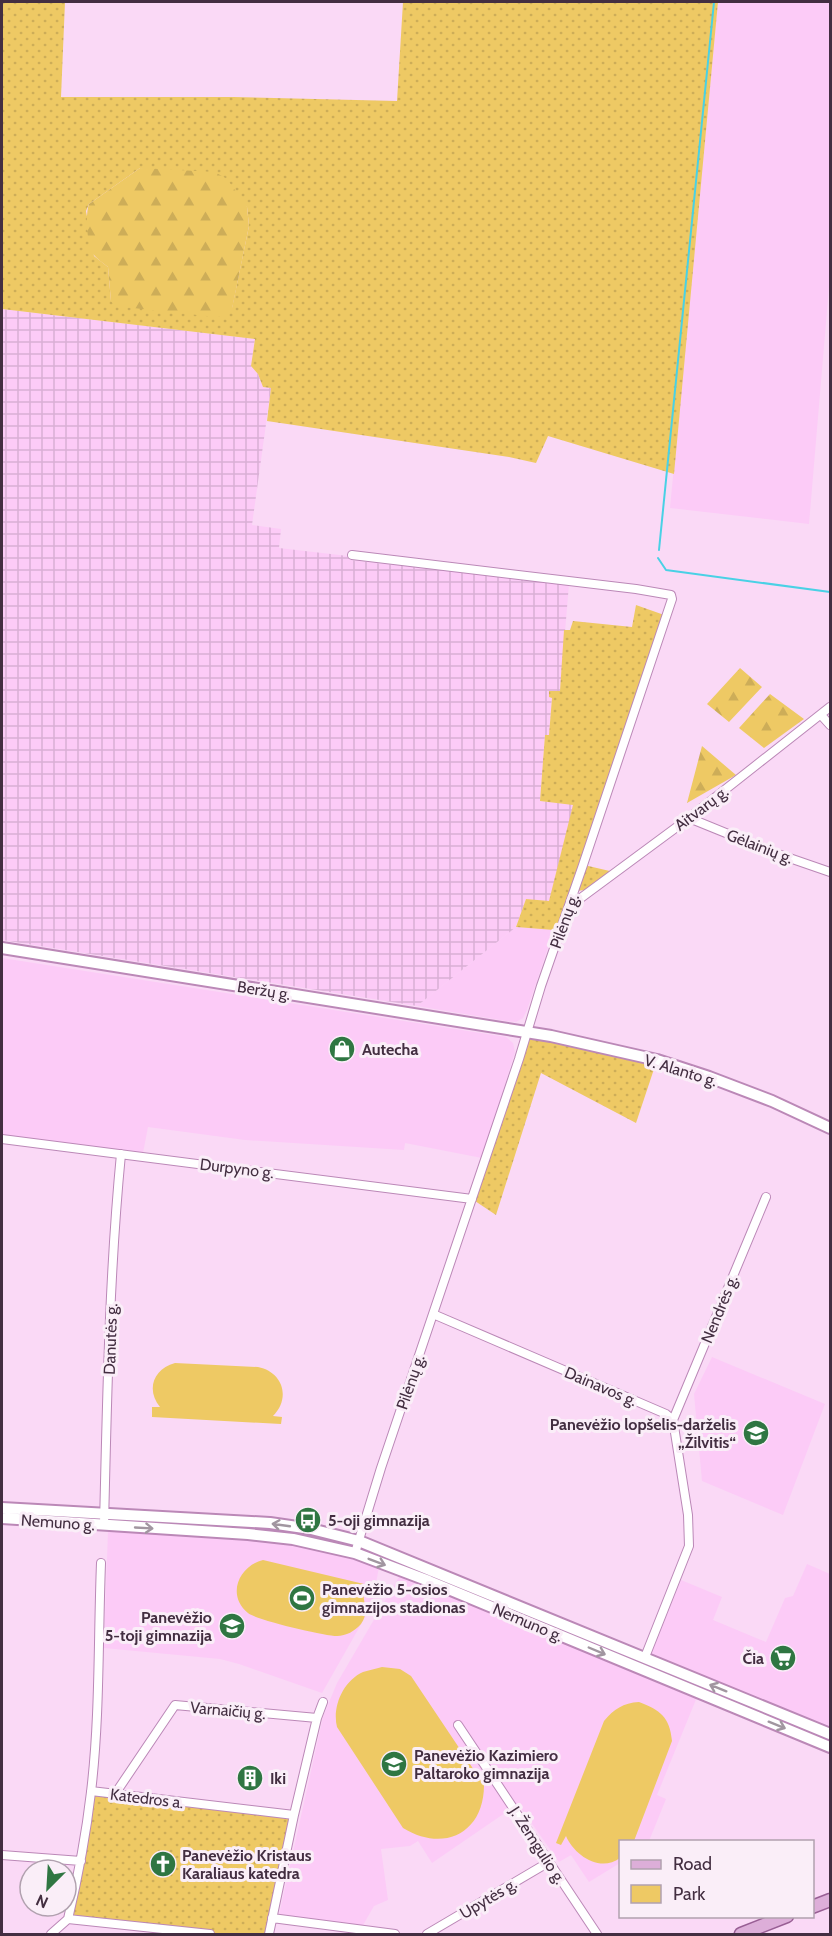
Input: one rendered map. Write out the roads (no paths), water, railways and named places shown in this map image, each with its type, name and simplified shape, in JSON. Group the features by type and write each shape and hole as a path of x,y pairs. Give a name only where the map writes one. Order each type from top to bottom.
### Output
{"main road":[{"name":"Beržų g.","path":"2,948 526,1031"},
{"name":"V. Alanto g.","path":"526,1031 657,1060 772,1101 831,1128"},
{"name":"Nemuno g.","path":"2,1508 270,1523 311,1529 359,1541 831,1734"},
{"name":"Nemuno g.","path":"2,1518 248,1534 293,1539 355,1553 429,1581 831,1747"},
{"path":"814,1906 831,1900"},
{"path":"741,1935 784,1918"}],"street":[{"name":"Pilėnų g.","path":"352,555 636,589 671,596 667,616 526,1031 519,1059 381,1468 355,1553"},
{"name":"Aitvarų g.","path":"569,907 689,818 831,707"},
{"path":"821,715 831,725"},
{"name":"Gėlainių g.","path":"689,818 775,853 831,872"},
{"name":"Durpyno g.","path":"2,1138 472,1199"},
{"name":"Danutės g.","path":"104,1525 110,1314 116,1204 122,1154"},
{"name":"Nendrės g.","path":"673,1420 766,1197"},
{"name":"Dainavos g.","path":"433,1314 666,1414 673,1420"},
{"path":"645,1658 689,1546 688,1515 673,1420"},
{"path":"91,1791 99,1649 100,1563"},
{"path":"269,1935 294,1815 323,1702"},
{"name":"Varnaičių g.","path":"115,1794 175,1705 317,1719"},
{"name":"J. Žemgulio g.","path":"458,1725 597,1935"},
{"name":"Katedros a.","path":"68,1919 81,1861 91,1791 294,1815"},
{"path":"2,1855 81,1861"},
{"name":"Upytės g.","path":"427,1935 549,1862"},
{"path":"272,1918 395,1935"},
{"path":"51,1935 68,1919 210,1935"},
{"path":"113,1924 114,1935"}],"waterway":[{"path":"659,550 714,2"},
{"path":"658,558 666,570 830,592"}],"place":[{"name":"Autecha","path":"342,1049"},
{"name":"Panevėžio lopšelis-darželis „Žilvitis“","path":"756,1433"},
{"name":"5-oji gimnazija","path":"308,1520"},
{"name":"Panevėžio 5-osios gimnazijos stadionas","path":"302,1598"},
{"name":"Panevėžio 5-toji gimnazija","path":"232,1626"},
{"name":"Čia","path":"783,1658"},
{"name":"Panevėžio Kazimiero Paltaroko gimnazija","path":"394,1764"},
{"name":"Iki","path":"250,1778"},
{"name":"Panevėžio Kristaus Karaliaus katedra","path":"163,1864"}]}
